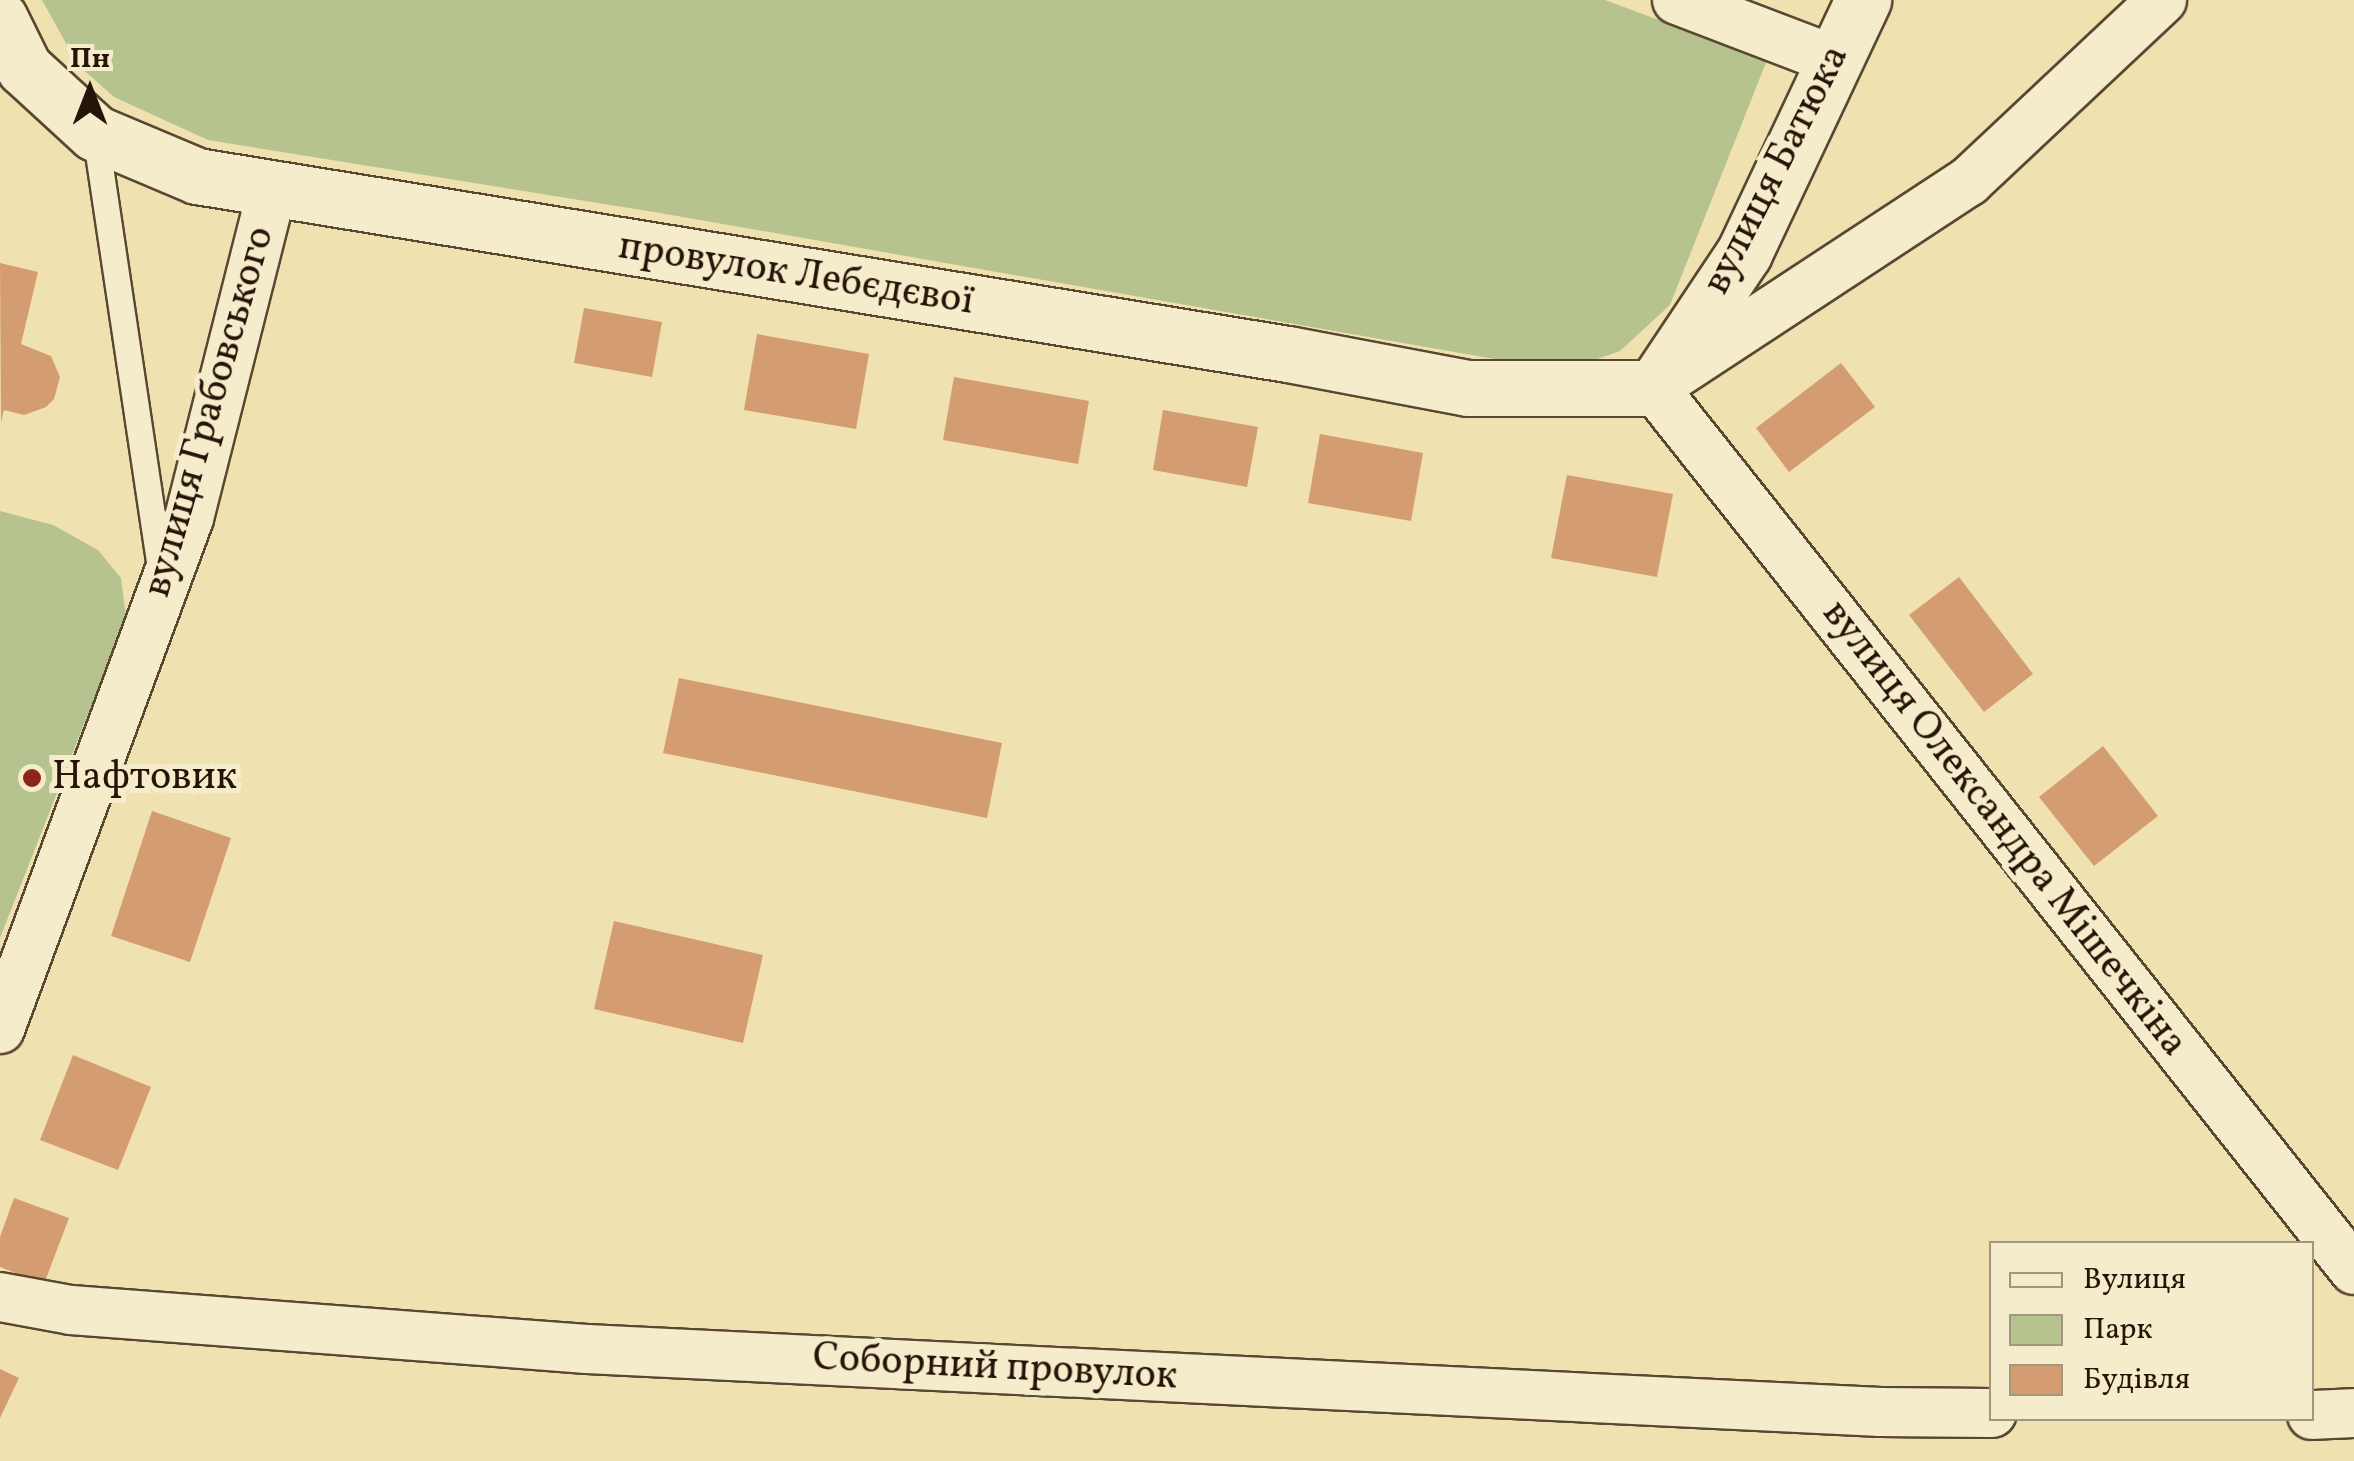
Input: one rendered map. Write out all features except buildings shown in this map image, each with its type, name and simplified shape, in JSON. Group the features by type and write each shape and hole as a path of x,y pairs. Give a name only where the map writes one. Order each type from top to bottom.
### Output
{"street":[{"path":"1677,0 1834,60"},
{"name":"вулиця Батюка","path":"1654,388 1744,254 1863,0"},
{"path":"1654,388 1969,181 2162,0"},
{"name":"провулок Лебєдєвої","path":"0,19 24,68 95,133 198,176 1269,351 1468,388 1654,388"},
{"name":"вулиця Грабовського","path":"0,1028 189,518 272,190"},
{"name":"вулиця Олександра Мішечкіна","path":"1654,388 2354,1270"},
{"name":"Соборний провулок","path":"0,1297 70,1310 588,1348 1880,1412 1989,1413"},
{"path":"2314,1415 2354,1413"}],"lane":[{"path":"95,133 124,353 163,588"}],"green space":[{"path":"42,0 1605,0 1767,60 1670,305 1620,351 1563,371 660,213 208,140 114,97 78,65"},
{"name":"Нафтовик","path":"0,511 53,525 98,550 121,578 126,617 0,938"}],"place":[{"name":"Нафтовик","path":"32,778"}]}
